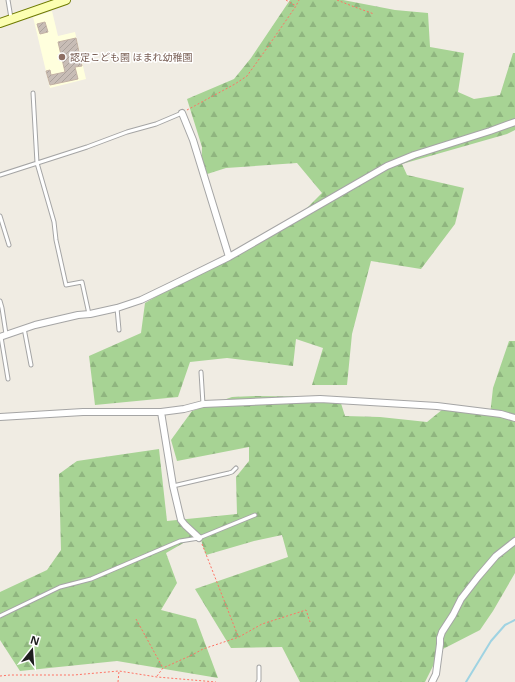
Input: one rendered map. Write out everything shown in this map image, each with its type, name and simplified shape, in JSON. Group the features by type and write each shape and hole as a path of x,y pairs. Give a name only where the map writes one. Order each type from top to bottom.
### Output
{"street":[{"path":"0,24 66,0"},
{"path":"182,113 193,140 229,257"},
{"path":"3,336 24,328 78,314 90,314 116,308 149,296 229,257 387,166 515,122"},
{"path":"0,417 83,412 162,412 184,409 203,404 320,399 437,406 501,414 515,418"},
{"path":"162,412 173,486 181,520 199,538"},
{"path":"432,682 436,674 442,632 453,615 460,600 478,576 496,556 515,541"}],"lane":[{"path":"8,0 11,20"},
{"path":"33,93 37,163 54,222 56,240 66,285 82,282 90,314"},
{"path":"0,175 87,148 127,132 156,124 182,113"},
{"path":"0,216 9,245"},
{"path":"0,300 8,379"},
{"path":"116,308 119,330"},
{"path":"24,328 31,365"},
{"path":"201,372 203,404"},
{"path":"173,486 229,473 236,468"},
{"path":"0,616 60,587 92,579 180,541 199,538 255,515"},
{"path":"258,682 259,666"}],"path":[{"path":"286,0 296,6"},
{"path":"182,113 247,76 299,0"},
{"path":"338,0 374,14"},
{"path":"199,538 239,637"},
{"path":"156,677 163,668 203,649 239,637 262,624 306,610 310,622"},
{"path":"136,619 163,668"},
{"path":"118,682 119,671"},
{"path":"0,676 74,675 119,671 156,677 216,682"}],"shaded area":[{"name":"認定こども園 ほまれ幼稚園","path":"52,11 58,36 75,32 86,79 50,88 33,17"}],"green space":[{"path":"290,0 343,0 395,10 428,13 430,47 464,53 458,92 474,99 500,95 513,53 515,53 515,130 507,134 402,164 407,175 464,188 455,224 421,269 371,261 352,334 347,385 312,385 323,348 296,339 293,366 227,358 190,362 178,397 95,405 89,356 141,333 145,303 210,266 289,226 322,193 297,163 226,168 201,176 202,147 187,99 234,79 251,58"},
{"path":"509,341 515,341 515,573 480,630 441,650 425,682 300,682 282,647 231,648 195,589 288,557 282,535 254,541 206,555 199,534 166,553 177,583 161,610 196,619 218,678 117,661 20,671 0,640 0,592 47,570 61,550 59,474 77,461 159,449 167,521 237,514 236,477 249,461 249,447 177,461 171,440 192,411 232,397 339,397 345,416 380,417 427,422 448,405 490,415 493,388"}],"building":[{"path":"45,22 48,32 40,34 37,24"},
{"path":"76,38 82,66 75,67 78,79 50,85 46,71 50,70 51,75 65,72 58,42"}],"waterway":[{"path":"466,682 491,641 505,625 515,620"}],"place":[{"name":"認定こども園 ほまれ幼稚園","path":"62,57"}]}
